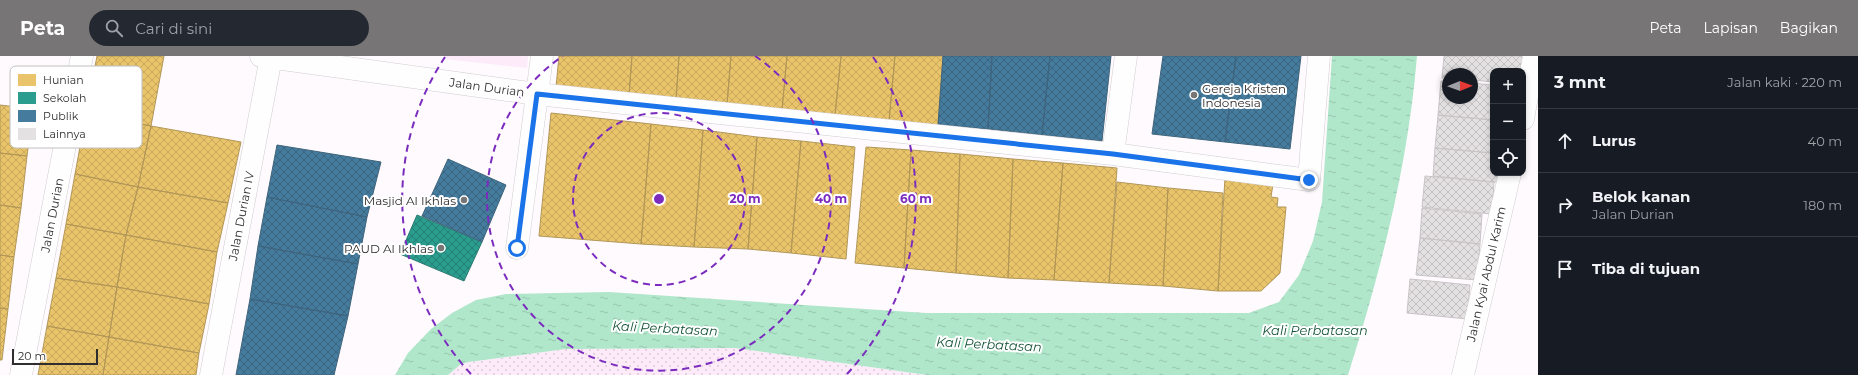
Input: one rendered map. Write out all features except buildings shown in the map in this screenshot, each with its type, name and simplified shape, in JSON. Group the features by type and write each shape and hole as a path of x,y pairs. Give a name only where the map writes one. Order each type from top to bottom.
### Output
{"street":[{"name":"Jalan Durian","path":"80,66 82,56"},
{"path":"517,248 542,56"},
{"path":"1113,154 1126,56"},
{"name":"Jalan Durian","path":"266,57 537,94 1113,154 1309,180 1319,56"},
{"path":"1526,104 1534,56"},
{"name":"Jalan Durian IV","path":"211,375 266,57"},
{"name":"Jalan Durian","path":"21,375 64,148"},
{"name":"Jalan Kyai Abdul Karim","path":"1463,375 1509,176"}],"shaded area":[{"path":"445,56 528,56 527,68 445,59"},
{"path":"735,348 927,375 448,375 461,364 469,362 566,349"}],"water":[{"name":"Kali Perbatasan","path":"1332,56 1417,56 1407,137 1392,217 1348,375 927,375 735,348 566,349 469,362 461,364 448,375 395,375 408,353 431,329 452,313 476,300 506,294 609,292 926,313 1249,313 1279,302 1299,275 1313,241 1322,202"}],"place":[{"name":"Gereja Kristen Indonesia","path":"1194,95"},
{"name":"Masjid Al Ikhlas","path":"464,200"},
{"name":"PAUD Al Ikhlas","path":"441,248"}],"route":[{"path":"517,248 537,94 1113,154 1309,180"}]}
